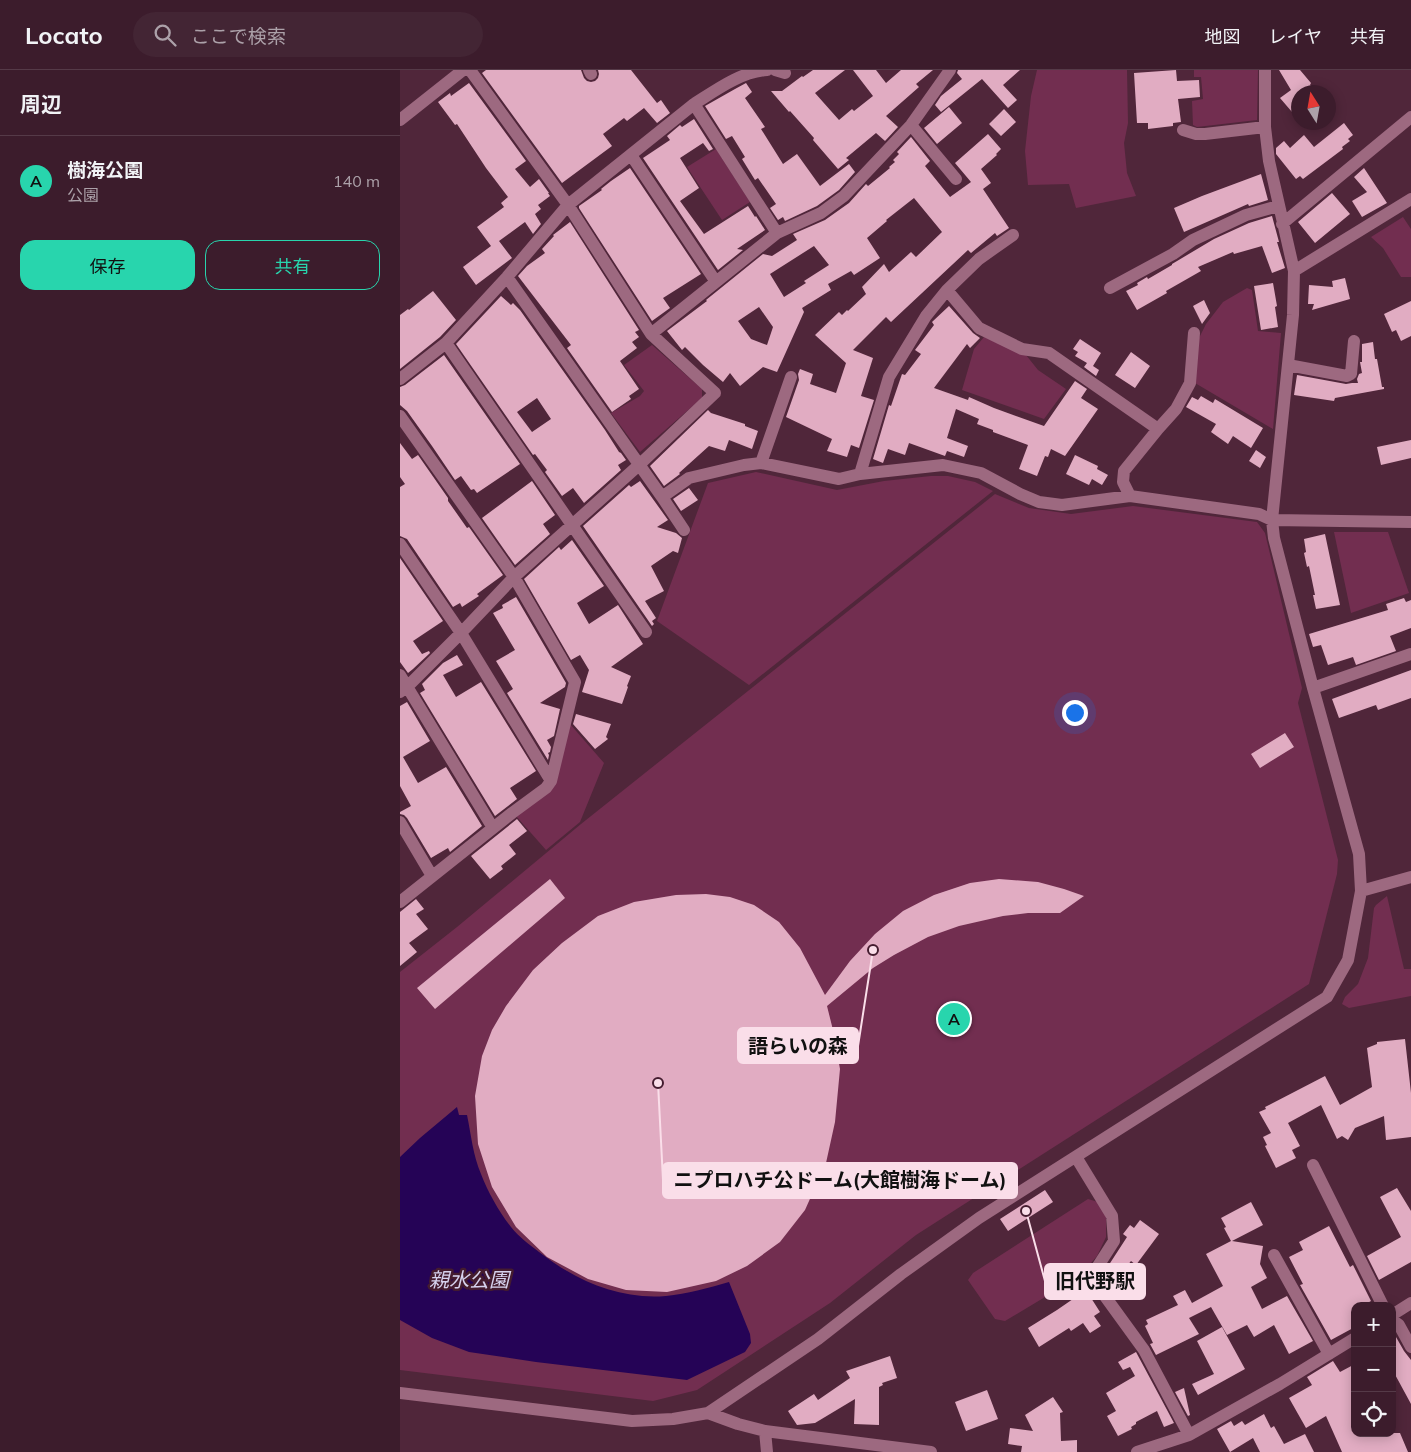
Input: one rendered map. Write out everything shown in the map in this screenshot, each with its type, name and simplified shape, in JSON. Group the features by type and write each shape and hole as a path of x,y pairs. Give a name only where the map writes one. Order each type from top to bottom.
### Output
{"street":[{"path":"400,120 463,70"},
{"path":"404,689 514,577 639,465 715,393 651,334 568,205 470,70"},
{"path":"400,378 446,343 568,205 694,104 731,81 760,70 767,70"},
{"path":"651,334 777,233 821,213 844,196 911,125 950,70"},
{"path":"400,1393 632,1421 673,1419 708,1413 818,1339 901,1274 979,1218 1327,997 1348,960 1361,891 1359,854 1274,538 1272,520 1293,316 1294,271 1269,161 1266,127 1265,70"},
{"path":"694,104 777,233"},
{"path":"1282,224 1411,116"},
{"path":"911,125 956,179"},
{"path":"1183,130 1196,134 1205,134 1266,127"},
{"path":"630,155 716,282"},
{"path":"1294,271 1411,199"},
{"path":"1110,288 1173,254 1193,240 1246,215 1278,206"},
{"path":"860,474 888,377 926,316 947,290 980,259 1013,235"},
{"path":"506,277 684,530"},
{"path":"947,290 979,328 1022,349 1049,353 1158,429"},
{"path":"1130,496 1124,482 1124,471 1176,409 1190,383 1194,333"},
{"path":"1288,365 1347,376 1351,374 1354,341"},
{"path":"446,343 646,632"},
{"path":"761,463 790,377"},
{"path":"400,416 514,577 575,682 551,781 546,788 400,902"},
{"path":"662,497 690,478 744,464 761,463 839,479 860,474 943,465 981,473 1039,502 1062,505 1130,496 1259,514 1272,520 1411,522"},
{"path":"400,544 461,633 551,781"},
{"path":"1313,688 1411,654"},
{"path":"400,675 404,689 493,828"},
{"path":"400,822 432,876"},
{"path":"1361,891 1411,877"},
{"path":"1076,1158 1112,1216 1114,1241 1091,1277 1144,1350 1189,1435"},
{"path":"1313,1165 1380,1302"},
{"path":"1274,1255 1329,1354"},
{"path":"1396,1312 1411,1303"},
{"path":"1396,1323 1411,1347"},
{"path":"1137,1452 1189,1435 1280,1384 1351,1340"},
{"path":"708,1413 765,1431 931,1452"},
{"path":"765,1431 767,1452"}],"shaded area":[{"path":"1037,70 1127,70 1128,123 1124,143 1127,173 1136,196 1076,208 1069,184 1028,185 1025,151 1031,96"},
{"path":"1194,70 1258,70 1257,120 1197,127 1193,125 1192,101 1203,99 1201,77 1194,77"},
{"path":"716,149 750,202 722,220 687,167"},
{"path":"1403,217 1411,229 1411,277 1401,277 1383,248 1371,237"},
{"path":"1247,288 1252,290 1258,331 1281,333 1273,429 1195,383 1199,338 1206,324 1223,302"},
{"path":"984,337 1026,355 1038,370 1066,389 1044,419 962,390 974,349"},
{"path":"652,345 702,389 702,398 640,452 611,413 640,396 644,391 624,365"},
{"path":"756,472 837,490 884,481 948,476 975,482 993,491 749,685 657,621 708,483"},
{"path":"995,494 1029,508 1071,514 1133,506 1257,522 1265,533 1302,688 1298,703 1338,860 1337,874 1309,984 916,1235 830,1303 697,1390 653,1401 400,1370 400,972 581,824"},
{"path":"1334,532 1388,532 1409,593 1351,613"},
{"path":"570,724 604,763 580,822 546,850 516,816 550,788"},
{"path":"1387,896 1404,969 1411,969 1411,996 1349,1008 1342,1004 1345,997 1358,984 1368,958 1374,908"},
{"path":"1088,1199 1098,1202 1106,1217 1106,1237 1097,1256 1080,1276 1005,1321 995,1319 968,1280 973,1273"}],"water":[{"name":"親水公園","path":"457,1107 459,1115 467,1115 478,1167 490,1195 514,1231 525,1241 567,1271 598,1286 631,1295 674,1295 729,1282 750,1334 751,1343 745,1352 687,1380 469,1352 432,1338 400,1320 400,1157"}],"building":[{"path":"486,70 581,70 584,78 591,82 598,78 598,70 631,70 657,103 661,100 670,113 657,123 644,108 627,121 624,118 603,134 612,146 562,183 482,73"},
{"path":"813,70 845,70 815,93 839,120 873,96 853,70 876,70 886,83 901,70 933,70 916,84 919,87 886,116 898,127 885,141 876,133 846,158 849,160 838,169 813,140 814,138 771,91 782,91"},
{"path":"958,70 1020,70 1003,85 1017,100 1008,108 982,79 941,112 935,105 941,96 962,79 957,73"},
{"path":"1176,70 1177,81 1199,80 1200,97 1178,99 1181,122 1173,123 1173,126 1148,129 1148,123 1137,123 1134,73"},
{"path":"1279,70 1300,70 1311,83 1310,85 1291,85 1291,90"},
{"path":"469,83 526,161 515,169 530,187 539,179 550,196 538,205 541,209 535,214 541,224 533,234 525,222 499,241 512,258 476,285 463,267 491,246 477,227 504,207 501,203 508,197 457,124 455,125 438,102 450,93 451,96"},
{"path":"746,83 752,92 745,98 765,127 761,129 783,164 797,154 820,186 849,164 855,172 839,190 817,206 785,221 783,217 778,220 770,208 776,204 758,178 755,180 742,159 745,157 732,136 726,139 705,106"},
{"path":"1291,90 1291,111 1280,98"},
{"path":"949,107 962,123 937,144 924,128"},
{"path":"1004,109 1016,122 1001,136 989,124"},
{"path":"694,119 713,149 709,151 703,143 680,158 699,188 680,201 704,234 748,206 765,230 737,249 743,250 718,270 643,158 670,140 667,136 680,125 682,127"},
{"path":"1344,123 1353,135 1348,139 1350,141 1342,147 1343,149 1303,179 1300,176 1296,179 1276,154 1276,148 1284,141 1290,148 1304,135 1314,147"},
{"path":"988,134 1001,149 981,169 991,183 983,189 1009,228 997,236 995,233 971,253 968,250 891,322 886,317 853,350 873,358 861,396 874,400 859,448 851,445 847,457 827,451 832,439 786,417 799,380 798,374 800,369 813,374 810,384 836,393 846,363 815,335 839,312 842,315 848,311 866,294 862,287 884,264 889,272 911,252 916,257 942,232 914,198 867,238 880,258 854,275 851,271 828,284 831,290 802,308 804,312 777,372 763,367 740,386 730,373 723,382 685,347 682,350 667,331 707,301 763,254 772,256 797,240 793,234 825,220 849,203 866,184 868,186 890,168 895,162 893,160 899,154 897,152 911,137 930,161 925,166 950,197 971,182 955,163","holes":["814,246 829,265 784,297 770,274","759,307 773,327 767,345 751,339 738,321"]},
{"path":"630,168 701,274 663,298 670,308 652,321 579,208 579,206"},
{"path":"1364,168 1387,203 1362,217 1352,201 1367,192 1354,177"},
{"path":"1261,174 1268,200 1249,206 1248,204 1184,232 1174,208"},
{"path":"1332,193 1350,214 1315,243 1298,222"},
{"path":"1272,216 1285,268 1272,273 1262,246 1234,254 1233,252 1198,267 1201,271 1137,310 1126,291 1138,285 1137,283 1147,277 1148,279 1214,239 1249,223"},
{"path":"570,222 639,330 635,332 639,337 632,342 637,348 620,361 639,389 629,396 631,399 612,412 567,348 571,345 518,276 527,266 545,253 542,249 553,235"},
{"path":"1345,278 1350,299 1312,310 1314,304 1308,304 1309,285 1333,287 1332,281"},
{"path":"1273,283 1278,327 1261,330 1254,286"},
{"path":"433,291 456,320 440,337 400,369 400,315"},
{"path":"501,296 511,305 513,303 520,310 626,460 618,465 621,470 584,503 573,488 562,496 545,472 547,470 535,454 533,455 456,344","holes":["537,398 551,419 532,432 517,412"]},
{"path":"1204,300 1210,313 1202,324 1193,306"},
{"path":"1411,301 1411,336 1401,341 1396,330 1392,332 1384,314"},
{"path":"949,306 973,333 980,338 970,348 967,344 934,388 968,400 969,397 1044,426 1075,381 1087,389 1081,398 1098,409 1065,456 1051,449 1048,457 1045,456 1037,476 1019,469 1028,445 977,424 979,419 956,409 947,438 968,446 964,457 947,451 945,456 909,443 905,455 888,449 883,463 873,459 889,405 891,406 902,374 905,375 921,354 915,350 934,325 932,322"},
{"path":"1080,339 1101,353 1093,366 1099,370 1096,376 1084,367 1087,363 1075,356 1078,352 1073,349"},
{"path":"1373,342 1375,359 1377,359 1384,389 1335,398 1334,401 1294,395 1297,375 1346,384 1358,383 1359,374 1362,373 1360,362 1362,362 1362,344"},
{"path":"1131,352 1150,366 1135,388 1115,375"},
{"path":"444,355 520,464 477,493 474,489 471,490 461,476 455,480 407,411 400,405 400,387"},
{"path":"1201,396 1213,403 1215,399 1263,428 1251,448 1233,436 1228,444 1211,432 1216,424 1186,407 1192,397 1198,400"},
{"path":"708,410 711,413 745,424 745,426 758,431 752,449 729,440 725,451 709,446 680,474 664,486 650,466"},
{"path":"1411,440 1411,458 1381,465 1377,447"},
{"path":"400,443 412,459 418,455 467,528 469,527 503,575 477,594 479,596 462,607 460,603 453,607 407,539 400,536 400,487 405,484 400,477"},
{"path":"1256,450 1266,457 1260,468 1249,461"},
{"path":"1075,455 1098,466 1097,469 1108,475 1102,485 1092,479 1089,485 1066,474"},
{"path":"532,481 555,515 543,524 550,534 515,565 482,518"},
{"path":"640,481 668,520 657,527 676,533 682,538 678,553 673,551 651,566 664,591 645,601 656,618 652,621 654,624 652,626 583,526 629,485 631,487"},
{"path":"689,488 698,500 681,511 673,499"},
{"path":"1325,534 1340,605 1316,609 1309,566 1307,567 1304,553 1306,552 1304,539"},
{"path":"572,540 604,586 577,603 589,624 618,605 643,644 611,667 631,676 622,704 582,692 589,670 580,655 571,660 524,579 559,547 561,550"},
{"path":"400,558 443,621 413,641 422,654 429,651 430,653 408,673 400,662"},
{"path":"516,597 566,683 565,687 540,703 560,709 554,736 547,740 551,747 548,753 548,760 507,693 513,689 496,661 515,650 493,613 503,608 502,605"},
{"path":"1404,598 1406,602 1411,600 1411,628 1390,636 1396,651 1356,665 1353,657 1328,665 1321,645 1313,647 1309,634 1388,610 1386,604"},
{"path":"457,655 463,665 443,675 456,697 481,682 536,771 510,788 517,799 495,816 420,693 425,690 422,684 443,663"},
{"path":"1411,670 1411,698 1378,710 1376,705 1339,718 1332,699"},
{"path":"407,702 430,741 403,757 418,783 446,767 482,826 450,852 448,848 431,858 407,818 400,814 400,812 411,806 400,786 400,706"},
{"path":"576,714 611,724 606,737 608,739 595,749 573,724"},
{"path":"1285,733 1294,747 1260,768 1251,754"},
{"path":"517,819 527,831 509,845 516,854 501,866 503,869 490,879 471,856"},
{"path":"550,879 565,898 435,1009 417,988"},
{"path":"999,879 1038,882 1084,896 1060,913 1028,913 1003,916 959,926 928,937 873,968 827,1006 840,1069 835,1122 826,1163 805,1210 780,1242 747,1266 716,1281 667,1292 626,1290 588,1279 547,1257 516,1227 492,1187 478,1144 475,1096 482,1056 492,1030 506,1006 533,970 562,943 598,916 634,902 676,895 706,894 730,897 754,905 779,922 800,948 825,995 850,961 875,934 903,911 934,895 970,883"},
{"path":"416,899 424,909 416,914 428,929 409,943 417,952 400,966 400,912"},
{"path":"1405,1039 1411,1093 1411,1137 1386,1140 1384,1116 1355,1128 1348,1140 1342,1136 1337,1139 1321,1105 1288,1123 1300,1146 1292,1150 1296,1158 1276,1168 1265,1146 1267,1145 1263,1137 1271,1133 1259,1112 1266,1109 1265,1107 1325,1076 1340,1105 1372,1087 1367,1048 1377,1044 1377,1042"},
{"path":"1397,1188 1411,1211 1411,1262 1379,1280 1367,1256 1401,1237 1380,1197"},
{"path":"1045,1190 1053,1202 1008,1231 1000,1219"},
{"path":"1251,1202 1263,1225 1232,1241 1263,1246 1260,1264 1267,1278 1251,1287 1262,1309 1287,1296 1313,1341 1289,1354 1274,1325 1254,1337 1247,1325 1227,1335 1211,1307 1189,1318 1199,1334 1156,1355 1150,1344 1153,1343 1145,1326 1148,1324 1146,1320 1178,1305 1173,1296 1185,1290 1192,1303 1223,1286 1206,1254 1231,1241 1221,1218"},
{"path":"1140,1220 1159,1234 1136,1265 1131,1261 1110,1287 1101,1277 1127,1237 1123,1234 1130,1225 1134,1228"},
{"path":"1329,1226 1350,1267 1353,1265 1371,1301 1351,1302 1351,1329 1331,1340 1300,1285 1303,1284 1289,1257 1303,1250 1299,1242"},
{"path":"1086,1290 1100,1312 1094,1316 1101,1326 1090,1333 1083,1323 1071,1331 1069,1328 1039,1347 1028,1328"},
{"path":"1222,1327 1245,1369 1198,1395 1192,1384 1214,1374 1197,1341"},
{"path":"1396,1337 1411,1360 1411,1404 1396,1376"},
{"path":"1136,1352 1174,1423 1164,1427 1157,1411 1136,1422 1131,1427 1132,1429 1118,1436 1107,1416 1116,1411 1106,1393 1135,1376 1130,1367 1123,1370 1118,1362"},
{"path":"890,1356 897,1378 882,1383 883,1385 879,1387 879,1425 854,1424 855,1399 815,1423 797,1425 788,1411 814,1394 818,1400 850,1378 846,1371"},
{"path":"1333,1361 1340,1372 1351,1366 1351,1437 1396,1437 1396,1433 1400,1433 1408,1452 1342,1452 1326,1416 1306,1428 1289,1398 1312,1385 1307,1377"},
{"path":"1184,1388 1190,1415 1188,1416 1175,1392"},
{"path":"987,1390 998,1419 966,1431 955,1402"},
{"path":"1053,1397 1063,1412 1060,1413 1061,1441 1077,1440 1077,1452 1021,1452 1022,1446 1008,1444 1010,1428 1033,1431 1025,1415"},
{"path":"1264,1414 1271,1428 1274,1426 1284,1444 1305,1434 1314,1452 1260,1452 1253,1438 1230,1452 1217,1429 1231,1421 1234,1426 1242,1421 1245,1425"}],"place":[{"name":"語らいの森","path":"873,950"},
{"name":"樹海公園","path":"954,1019"},
{"name":"ニプロハチ公ドーム(大館樹海ドーム)","path":"658,1083"},
{"name":"旧代野駅","path":"1026,1211"}]}
